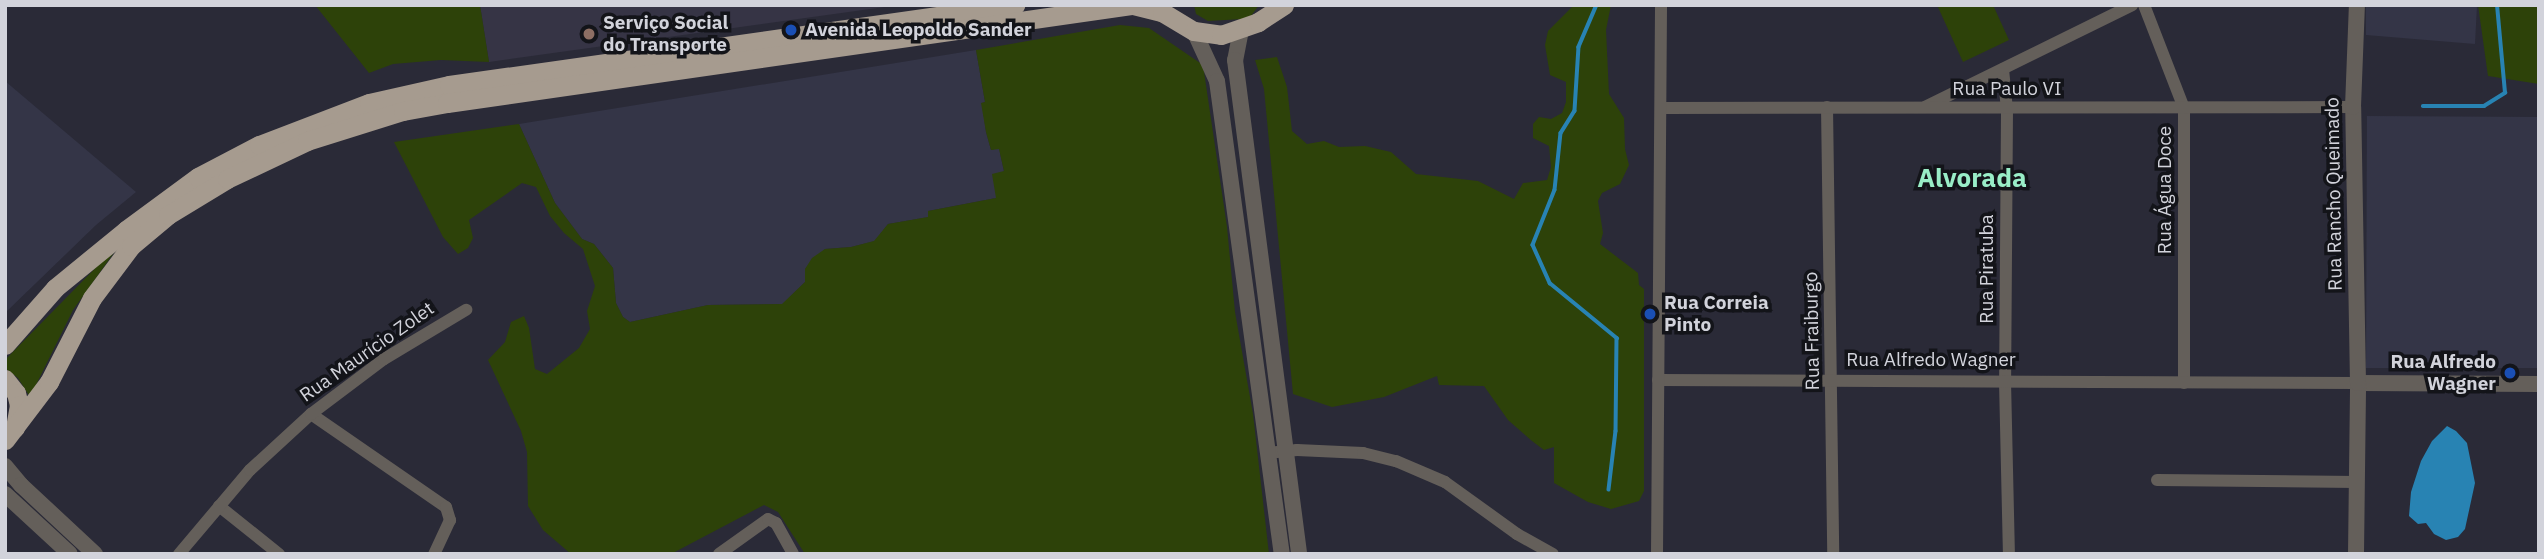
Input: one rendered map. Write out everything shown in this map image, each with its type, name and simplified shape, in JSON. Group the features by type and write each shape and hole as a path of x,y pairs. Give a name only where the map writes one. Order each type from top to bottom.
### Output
{"highway":[{"path":"5,345 55,288 126,230 198,177 259,145 369,103 449,85 1014,5"},
{"path":"10,435 49,382 92,298 131,246 168,215 217,185 307,141 393,114 447,103 1132,5 1162,12 1194,31 1221,35 1284,5"},
{"path":"1183,5 1194,31"},
{"path":"5,379 16,393 19,405 10,435"}],"street":[{"path":"1657,554 1661,5"},
{"path":"1921,108 2132,5"},
{"name":"Rua Água Doce","path":"2144,5 2184,108 2184,383"},
{"name":"Rua Rancho Queimado","path":"2356,554 2358,383 2353,107 2357,5"},
{"path":"1256,19 1235,60 1299,554"},
{"path":"1194,31 1217,81 1282,554"},
{"name":"Rua Piratuba","path":"2003,69 2007,110 2005,381 2009,554"},
{"name":"Rua Fraiburgo","path":"1827,107 1833,381 1833,554"},
{"name":"Rua Paulo VI","path":"1662,108 2007,110 2353,107"},
{"name":"Rua Maurício Zolet","path":"179,554 250,470 311,414 384,359 467,310"},
{"name":"Rua Alfredo Wagner","path":"1658,380 2539,384"},
{"path":"311,414 450,512 450,520 434,554"},
{"path":"1268,453 1363,453 1413,467 1460,491 1517,534 1553,554"},
{"path":"5,466 21,485 95,554"},
{"path":"2157,480 2357,482"},
{"path":"5,494 71,554"},
{"path":"219,506 279,554"},
{"path":"719,554 768,519 776,523 793,554"}],"shaded area":[{"name":"Serviço Social do Transporte","path":"480,5 899,5 489,62"},
{"path":"2366,5 2477,5 2475,44 2366,35"},
{"path":"976,50 985,102 982,103 986,132 991,150 999,148 1004,172 996,198 928,211 929,217 888,224 875,241 851,247 825,249 805,269 805,282 783,304 708,305 630,322 623,317 616,303 613,268 594,244 582,239 555,203 519,124"},
{"path":"5,81 136,192 96,225 5,313"},
{"path":"2367,116 2539,117 2539,368 2366,368"}],"green space":[{"path":"315,5 480,5 489,62 441,60 393,64 369,73"},
{"path":"1194,5 1259,5 1251,16 1243,19 1208,21 1196,14"},
{"path":"1574,5 1611,5 1606,30 1609,94 1624,118 1625,149 1629,165 1620,184 1602,193 1598,201 1603,233 1600,244 1638,273 1639,285 1644,289 1644,491 1639,501 1611,509 1588,502 1554,483 1554,447 1544,450 1532,441 1508,420 1484,386 1439,385 1437,376 1384,397 1332,407 1293,394 1264,89 1255,60 1277,57 1287,87 1292,131 1307,144 1324,141 1339,147 1365,146 1391,152 1416,174 1478,181 1514,199 1523,183 1547,180 1551,167 1549,146 1533,138 1533,124 1539,117 1551,119 1562,113 1566,102 1566,82 1550,75 1545,45 1548,31"},
{"path":"1937,5 1993,5 2009,40 1963,62"},
{"path":"2478,5 2539,5 2539,84 2488,76"},
{"path":"1120,25 1149,28 1203,65 1227,227 1235,312 1253,414 1269,554 805,554 778,512 764,505 671,554 571,554 543,530 528,506 527,452 521,431 488,360 505,342 511,322 524,316 529,328 535,369 547,374 579,348 590,329 587,311 595,286 583,249 564,233 550,216 536,187 522,183 469,220 473,238 468,248 458,254 443,237 394,142 519,124 555,203 582,239 594,244 613,268 616,303 623,317 630,322 708,305 782,304 805,282 805,269 812,258 825,249 851,247 874,241 888,224 928,217 928,211 996,198 992,174 1004,171 999,149 991,150 986,132 981,103 985,102 976,50"},
{"path":"123,240 73,310 30,397 18,378 5,368 5,360"}],"water":[{"path":"2447,426 2467,443 2475,483 2465,529 2458,537 2446,540 2434,534 2426,523 2418,524 2409,516 2411,492 2421,461 2432,441"}],"waterway":[{"path":"1597,5 1579,47 1575,111 1561,133 1555,190 1533,245 1550,283 1617,338 1616,431 1609,490"},
{"path":"2423,106 2484,106 2505,93 2497,5"}],"place":[{"name":"Avenida Leopoldo Sander","path":"791,30"},
{"name":"Serviço Social do Transporte","path":"589,34"},
{"name":"Rua Correia Pinto","path":"1650,314"},
{"name":"Rua Alfredo Wagner","path":"2510,373"}],"district":[{"name":"Alvorada","path":"1972,178"}]}
